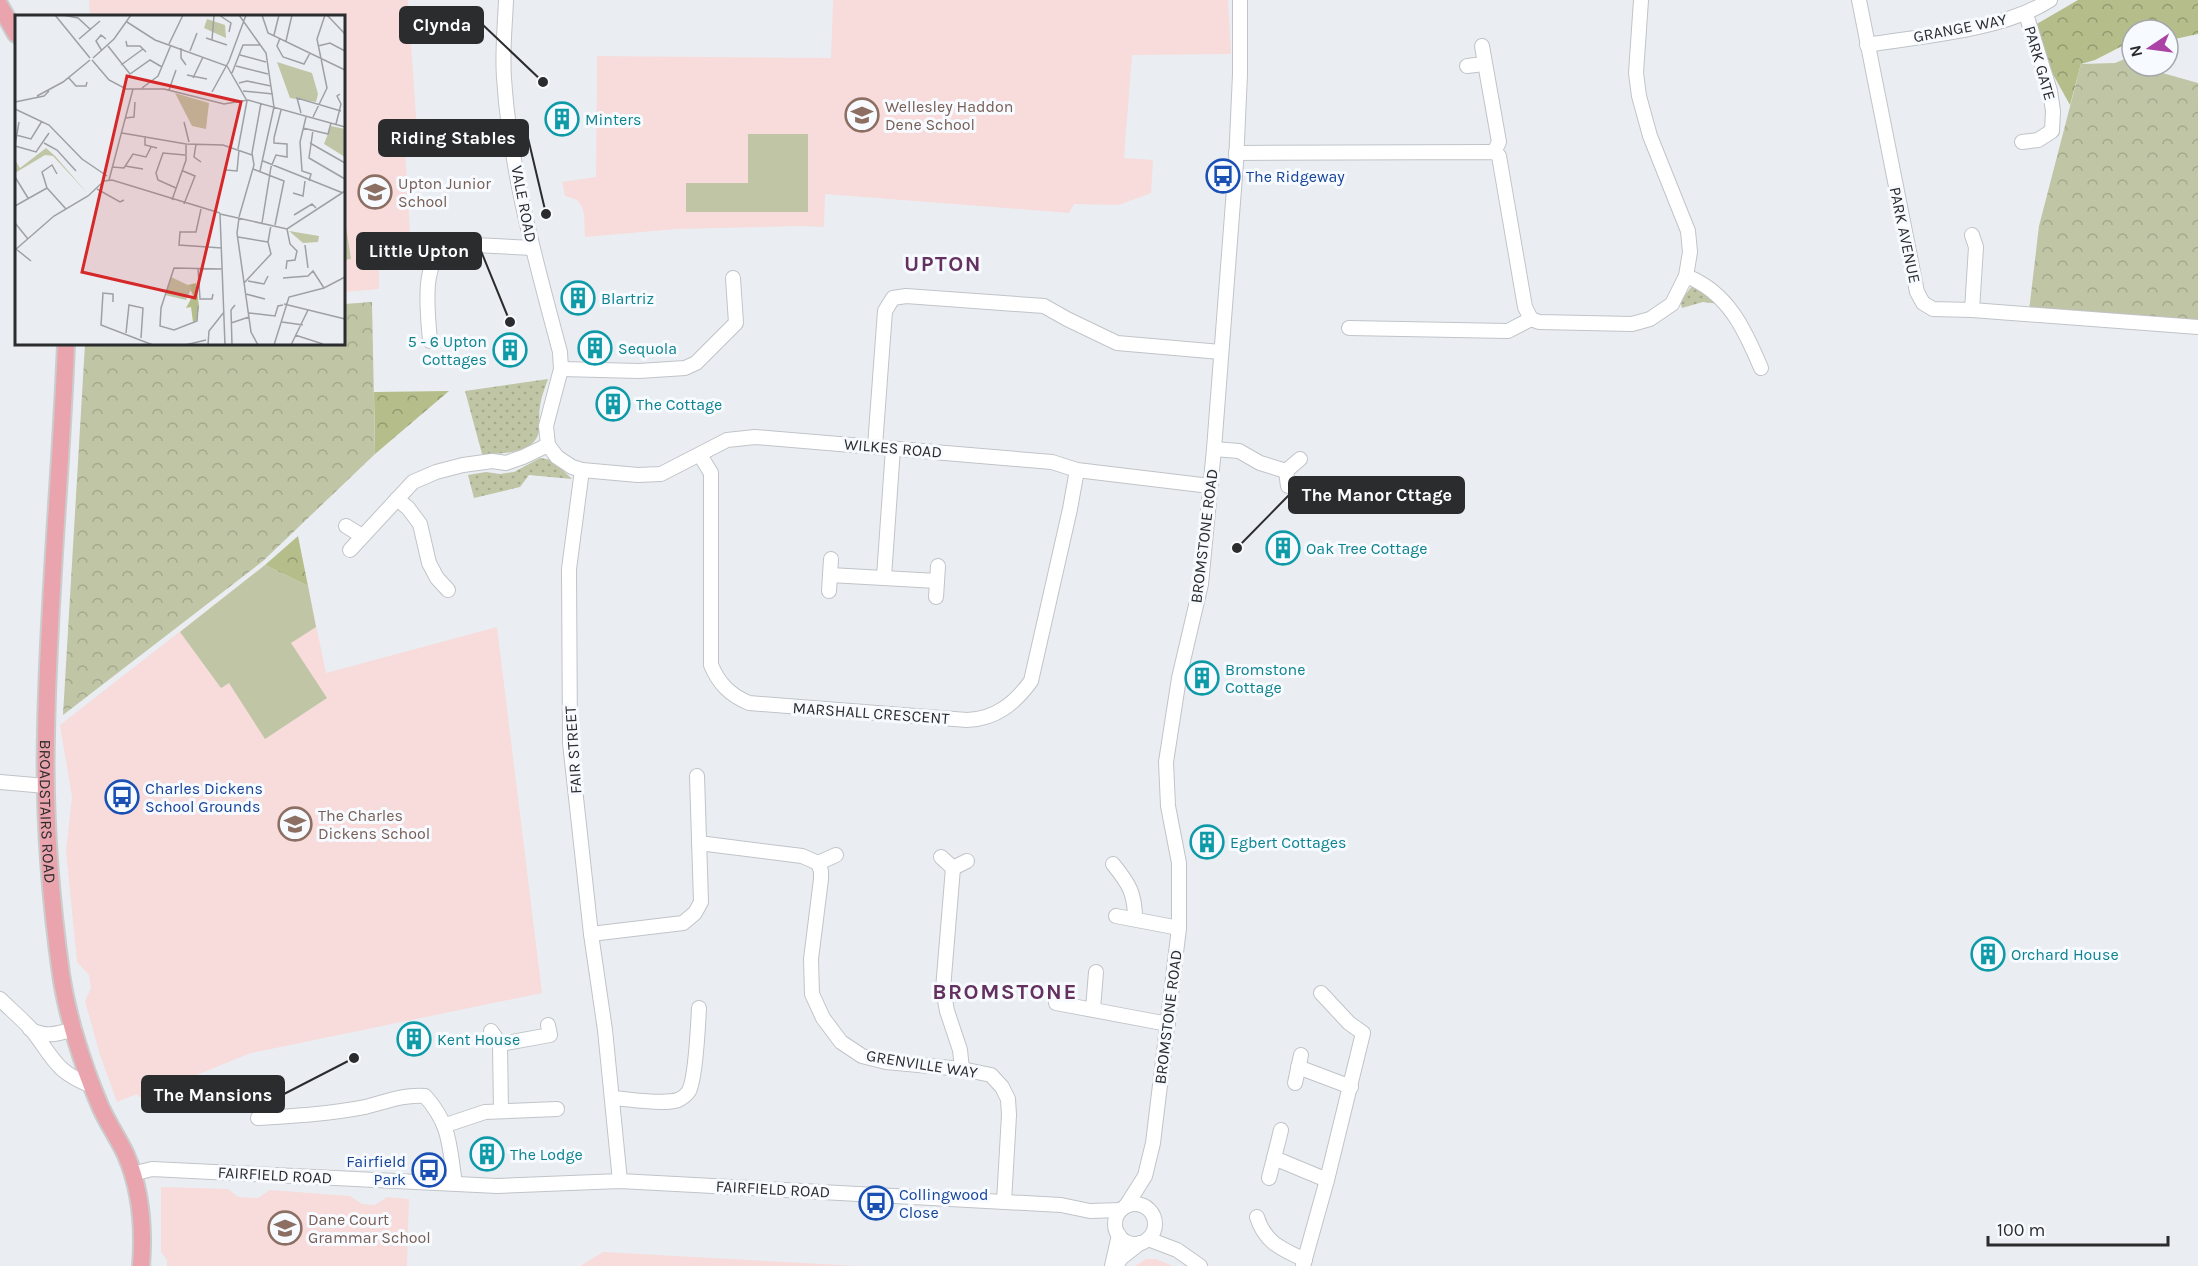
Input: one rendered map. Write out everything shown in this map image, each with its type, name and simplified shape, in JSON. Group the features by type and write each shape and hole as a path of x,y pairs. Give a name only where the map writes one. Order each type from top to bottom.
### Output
{"main road":[{"path":"0,6 15,32"},
{"name":"BROADSTAIRS ROAD","path":"66,345 46,734 48,845 60,965 74,1029 92,1086 126,1155 139,1198 143,1244 141,1266"}],"street":[{"name":"VALE ROAD","path":"506,0 504,77 515,166 532,248 560,352 561,369"},
{"name":"BROMSTONE ROAD","path":"1147,1208 1145,1176 1153,1143 1179,928 1179,862 1168,806 1166,762 1179,678 1201,584 1230,258 1240,74 1240,0"},
{"path":"1236,153 1494,152 1499,156 1525,307 1531,319 1539,322 1632,324 1650,319 1672,304 1686,276 1690,252 1688,231 1650,136 1639,96 1636,73 1641,0"},
{"name":"PARK AVENUE","path":"1859,0 1917,292 1923,303 1934,309 2198,327"},
{"name":"GRANGE WAY","path":"1867,45 2000,22 2026,14 2050,0"},
{"name":"PARK GATE","path":"2022,142 2040,146 2052,131 2053,111 2050,91 2026,14"},
{"path":"1482,46 1499,141 1494,152"},
{"path":"1467,66 1484,64"},
{"path":"1972,310 1977,243"},
{"path":"426,332 428,278 432,262 444,247 455,244 532,248"},
{"path":"1686,276 1716,294 1735,313 1761,368"},
{"path":"582,470 572,467 557,457 548,445 546,426 561,369 650,371 685,368 696,363 741,325 733,278"},
{"path":"874,446 885,311 894,298 906,296 1044,306 1117,343 1221,352"},
{"path":"1349,327 1365,321 1508,331 1531,319"},
{"name":"WILKES ROAD","path":"582,470 661,474 727,440 755,437 1052,462 1077,470 1210,486"},
{"path":"350,550 413,482 436,472 463,465 492,461 506,463 548,445"},
{"path":"884,578 893,448"},
{"path":"1214,449 1239,451 1260,462 1286,471"},
{"name":"MARSHALL CRESCENT","path":"700,455 711,473 711,664 717,680 733,696 750,703 967,720 980,719 1000,712 1018,698 1031,681 1077,470"},
{"path":"1286,471 1300,459"},
{"name":"FAIR STREET","path":"582,470 569,569 570,743 620,1181"},
{"path":"1286,471 1288,486"},
{"path":"397,499 408,508 420,524 429,562 437,578 448,590"},
{"path":"346,526 362,536"},
{"path":"829,591 831,559"},
{"path":"936,597 938,566"},
{"path":"830,575 937,581"},
{"path":"591,934 683,923 695,914 701,902 697,776"},
{"path":"0,782 46,786"},
{"path":"699,843 802,856 818,863 836,855"},
{"path":"941,857 954,868"},
{"path":"954,868 967,861"},
{"name":"GRENVILLE WAY","path":"818,863 821,871 811,971 812,994 823,1018 841,1042 862,1056 886,1062 962,1069 991,1075 1002,1087 1008,1099 1004,1202"},
{"path":"1113,864 1131,887 1136,919"},
{"path":"954,868 943,989 947,1011 960,1050 962,1069"},
{"path":"1116,916 1179,928"},
{"path":"1093,1009 1096,972"},
{"path":"1257,1217 1261,1230 1268,1239 1304,1263 1363,1033 1348,1023 1321,993"},
{"path":"0,999 30,1029 50,1058 72,1078 92,1086"},
{"path":"1056,1003 1168,1024"},
{"path":"612,1098 676,1101 685,1097 690,1090 702,1044 699,1008"},
{"path":"500,1044 550,1035 548,1025"},
{"path":"30,1029 49,1036 74,1029"},
{"path":"491,1031 500,1044 501,1111"},
{"path":"49,1036 47,1045 50,1058"},
{"path":"1295,1083 1299,1061 1351,1087"},
{"path":"258,1118 314,1114 364,1107 412,1095 425,1096 437,1109 446,1125 455,1183"},
{"path":"446,1125 485,1112 557,1109"},
{"path":"1269,1178 1281,1130"},
{"path":"1274,1158 1327,1180"},
{"name":"FAIRFIELD ROAD","path":"132,1174 152,1169 497,1186 620,1181 1061,1205 1090,1210 1123,1208"},
{"name":"BROMSTONE ROAD","path":"1123,1208 1145,1176"},
{"path":"1112,1266 1117,1216 1123,1208 1135,1204 1147,1208 1154,1218 1154,1229 1144,1241 1121,1258 1116,1266"},
{"name":"FAIRFIELD ROAD","path":"1090,1210 1117,1232"},
{"path":"1155,1223 1177,1250 1200,1266"},
{"path":"1117,1232 1128,1242 1144,1241 1177,1250"}],"shaded area":[{"name":"Upton Junior School","path":"89,0 408,0 417,131 404,132 411,252 379,254 379,289 345,292 345,15 90,15"},
{"name":"Wellesley Haddon Dene School","path":"833,0 1228,0 1231,54 1132,55 1124,158 1153,160 1151,193 1119,205 1074,204 1069,213 825,194 824,227 677,229 585,237 582,207 577,200 565,196 562,182 596,177 597,56 831,58"},
{"name":"The Charles Dickens School","path":"265,565 308,586 326,673 497,627 542,993 251,1053 140,1098 137,1094 117,1102 100,1055 85,1001 91,988 89,975 77,962 66,851 72,797 60,725"},
{"name":"Dane Court Grammar School","path":"161,1187 228,1189 238,1197 258,1198 270,1190 350,1196 362,1204 375,1205 387,1197 409,1199 407,1266 167,1266 167,1260 161,1252"},
{"path":"603,1252 859,1266 580,1266"},
{"path":"1146,1259 1156,1259 1173,1266 1135,1266"}],"green space":[{"path":"2078,0 2198,0 2198,34 2180,38 2180,18 2120,18 2120,47 2095,60 2081,64 2070,105 2050,69 2035,25"},
{"path":"2120,61 2120,78 2180,78 2198,83 2198,323 2029,311 2039,226 2081,64"},
{"path":"748,134 808,134 808,212 686,212 686,183 748,183"},
{"path":"345,220 351,259 345,260"},
{"path":"1693,285 1720,304 1703,302 1682,308 1680,301"},
{"path":"372,302 375,454 263,561 63,715 85,345 345,345 345,304"},
{"path":"548,379 539,410 539,432 534,441 529,446 513,452 482,454 465,391"},
{"path":"449,391 375,454 374,392"},
{"path":"540,458 552,460 572,479 529,475 520,487 474,498 468,475 486,472 500,474 514,472"},
{"path":"298,536 308,586 265,565"},
{"path":"265,565 308,586 316,627 291,643 327,698 265,739 229,683 221,688 180,632"}],"place":[{"name":"Clynda","path":"543,82"},
{"name":"Wellesley Haddon Dene School","path":"862,115"},
{"name":"Minters","path":"562,119"},
{"name":"The Ridgeway","path":"1223,176"},
{"name":"Upton Junior School","path":"375,192"},
{"name":"Riding Stables","path":"546,214"},
{"name":"Blartriz","path":"578,298"},
{"name":"Little Upton","path":"510,322"},
{"name":"Sequola","path":"595,348"},
{"name":"5 - 6 Upton Cottages","path":"510,350"},
{"name":"The Cottage","path":"613,404"},
{"name":"The Manor Cttage","path":"1237,548"},
{"name":"Oak Tree Cottage","path":"1283,548"},
{"name":"Bromstone Cottage","path":"1202,678"},
{"name":"Charles Dickens School Grounds","path":"122,797"},
{"name":"The Charles Dickens School","path":"295,824"},
{"name":"Egbert Cottages","path":"1207,842"},
{"name":"Orchard House","path":"1988,954"},
{"name":"Kent House","path":"414,1039"},
{"name":"The Mansions","path":"354,1058"},
{"name":"The Lodge","path":"487,1154"},
{"name":"Fairfield Park","path":"429,1170"},
{"name":"Collingwood Close","path":"876,1203"},
{"name":"Dane Court Grammar School","path":"285,1228"}],"district":[{"name":"UPTON","path":"943,264"},
{"name":"BROMSTONE","path":"1005,992"}]}
